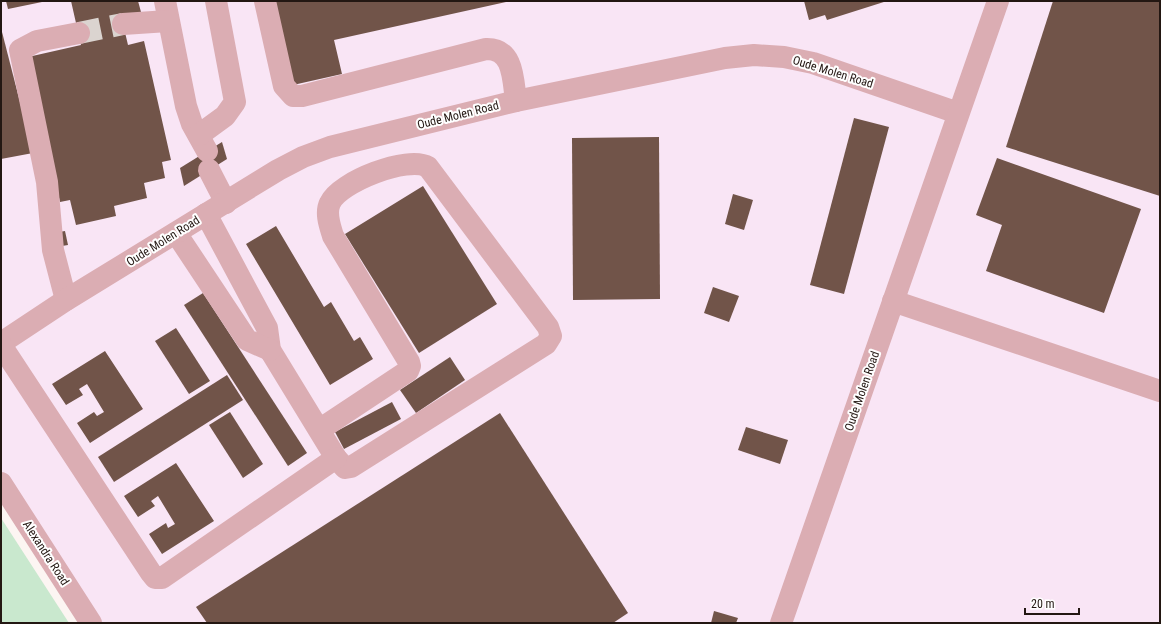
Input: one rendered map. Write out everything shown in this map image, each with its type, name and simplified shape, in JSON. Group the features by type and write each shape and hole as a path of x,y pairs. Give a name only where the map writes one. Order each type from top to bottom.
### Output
{"street":[{"path":"205,152 225,116 235,102 216,1"},
{"path":"265,1 284,86 293,96 302,96 486,49 495,49 506,57 512,74 516,101"},
{"name":"Oude Molen Road","path":"781,623 892,301 998,1"},
{"path":"123,24 166,11 186,106 192,124 226,202"},
{"path":"66,300 53,250 47,182 20,50 37,41 78,33"},
{"name":"Oude Molen Road","path":"1,344 66,300 278,170 303,157 330,147 516,101 725,58 754,55 784,57 813,63 958,113"},
{"path":"206,214 267,328 270,350 336,458 345,468 351,467 546,344 551,336 548,328 428,167 422,163 382,170 365,176 334,196 329,204 328,213 333,236 410,366 408,371 319,430"},
{"path":"176,233 248,340 270,350"},
{"path":"892,301 1160,391"},
{"path":"1,344 155,578 162,578 336,458"},
{"name":"Alexandra Road","path":"1,483 92,623"}],"shaded area":[{"path":"1,1 1160,1 1160,623 91,623 1,483"}],"green space":[{"path":"1,518 69,623 1,623"}],"building":[{"path":"6,1 42,1 42,2 8,9"},
{"path":"71,1 138,1 141,12 123,24 128,45 144,41 171,160 162,162 165,178 144,183 147,198 114,206 116,216 76,225 70,200 60,202 28,57 81,45"},
{"path":"274,1 506,2 334,40 342,74 293,85"},
{"path":"804,1 887,1 827,20 825,15 809,20"},
{"path":"1053,1 1160,1 1160,196 1006,147"},
{"path":"1,28 33,153 1,159"},
{"path":"854,118 889,127 844,294 810,285"},
{"path":"659,137 660,299 573,300 572,138"},
{"path":"222,142 227,159 184,186 180,168"},
{"path":"997,158 1141,209 1104,313 986,271 1002,225 976,215"},
{"path":"423,186 497,304 419,353 345,234"},
{"path":"733,194 753,200 744,230 725,224"},
{"path":"276,226 324,307 331,302 354,341 360,337 373,359 330,385 246,244"},
{"path":"65,231 68,245 62,246 59,232"},
{"path":"713,287 739,296 729,322 704,313"},
{"path":"203,293 307,453 288,466 184,305"},
{"path":"176,328 210,381 189,394 155,341"},
{"path":"105,351 143,409 90,443 77,423 94,412 97,416 104,412 87,384 79,389 83,395 66,405 52,384"},
{"path":"450,357 465,380 416,413 400,390"},
{"path":"227,375 243,400 114,482 98,457"},
{"path":"392,402 401,419 344,449 335,432"},
{"path":"230,412 263,464 243,478 209,425"},
{"path":"500,413 628,613 613,623 207,623 196,607"},
{"path":"746,427 788,440 780,464 738,450"},
{"path":"176,463 214,521 162,554 149,534 166,523 168,528 175,524 158,496 151,501 155,506 138,517 124,496"},
{"path":"714,611 738,618 736,623 711,623"}],"tunnel":[{"path":"79,33 123,24"}]}
